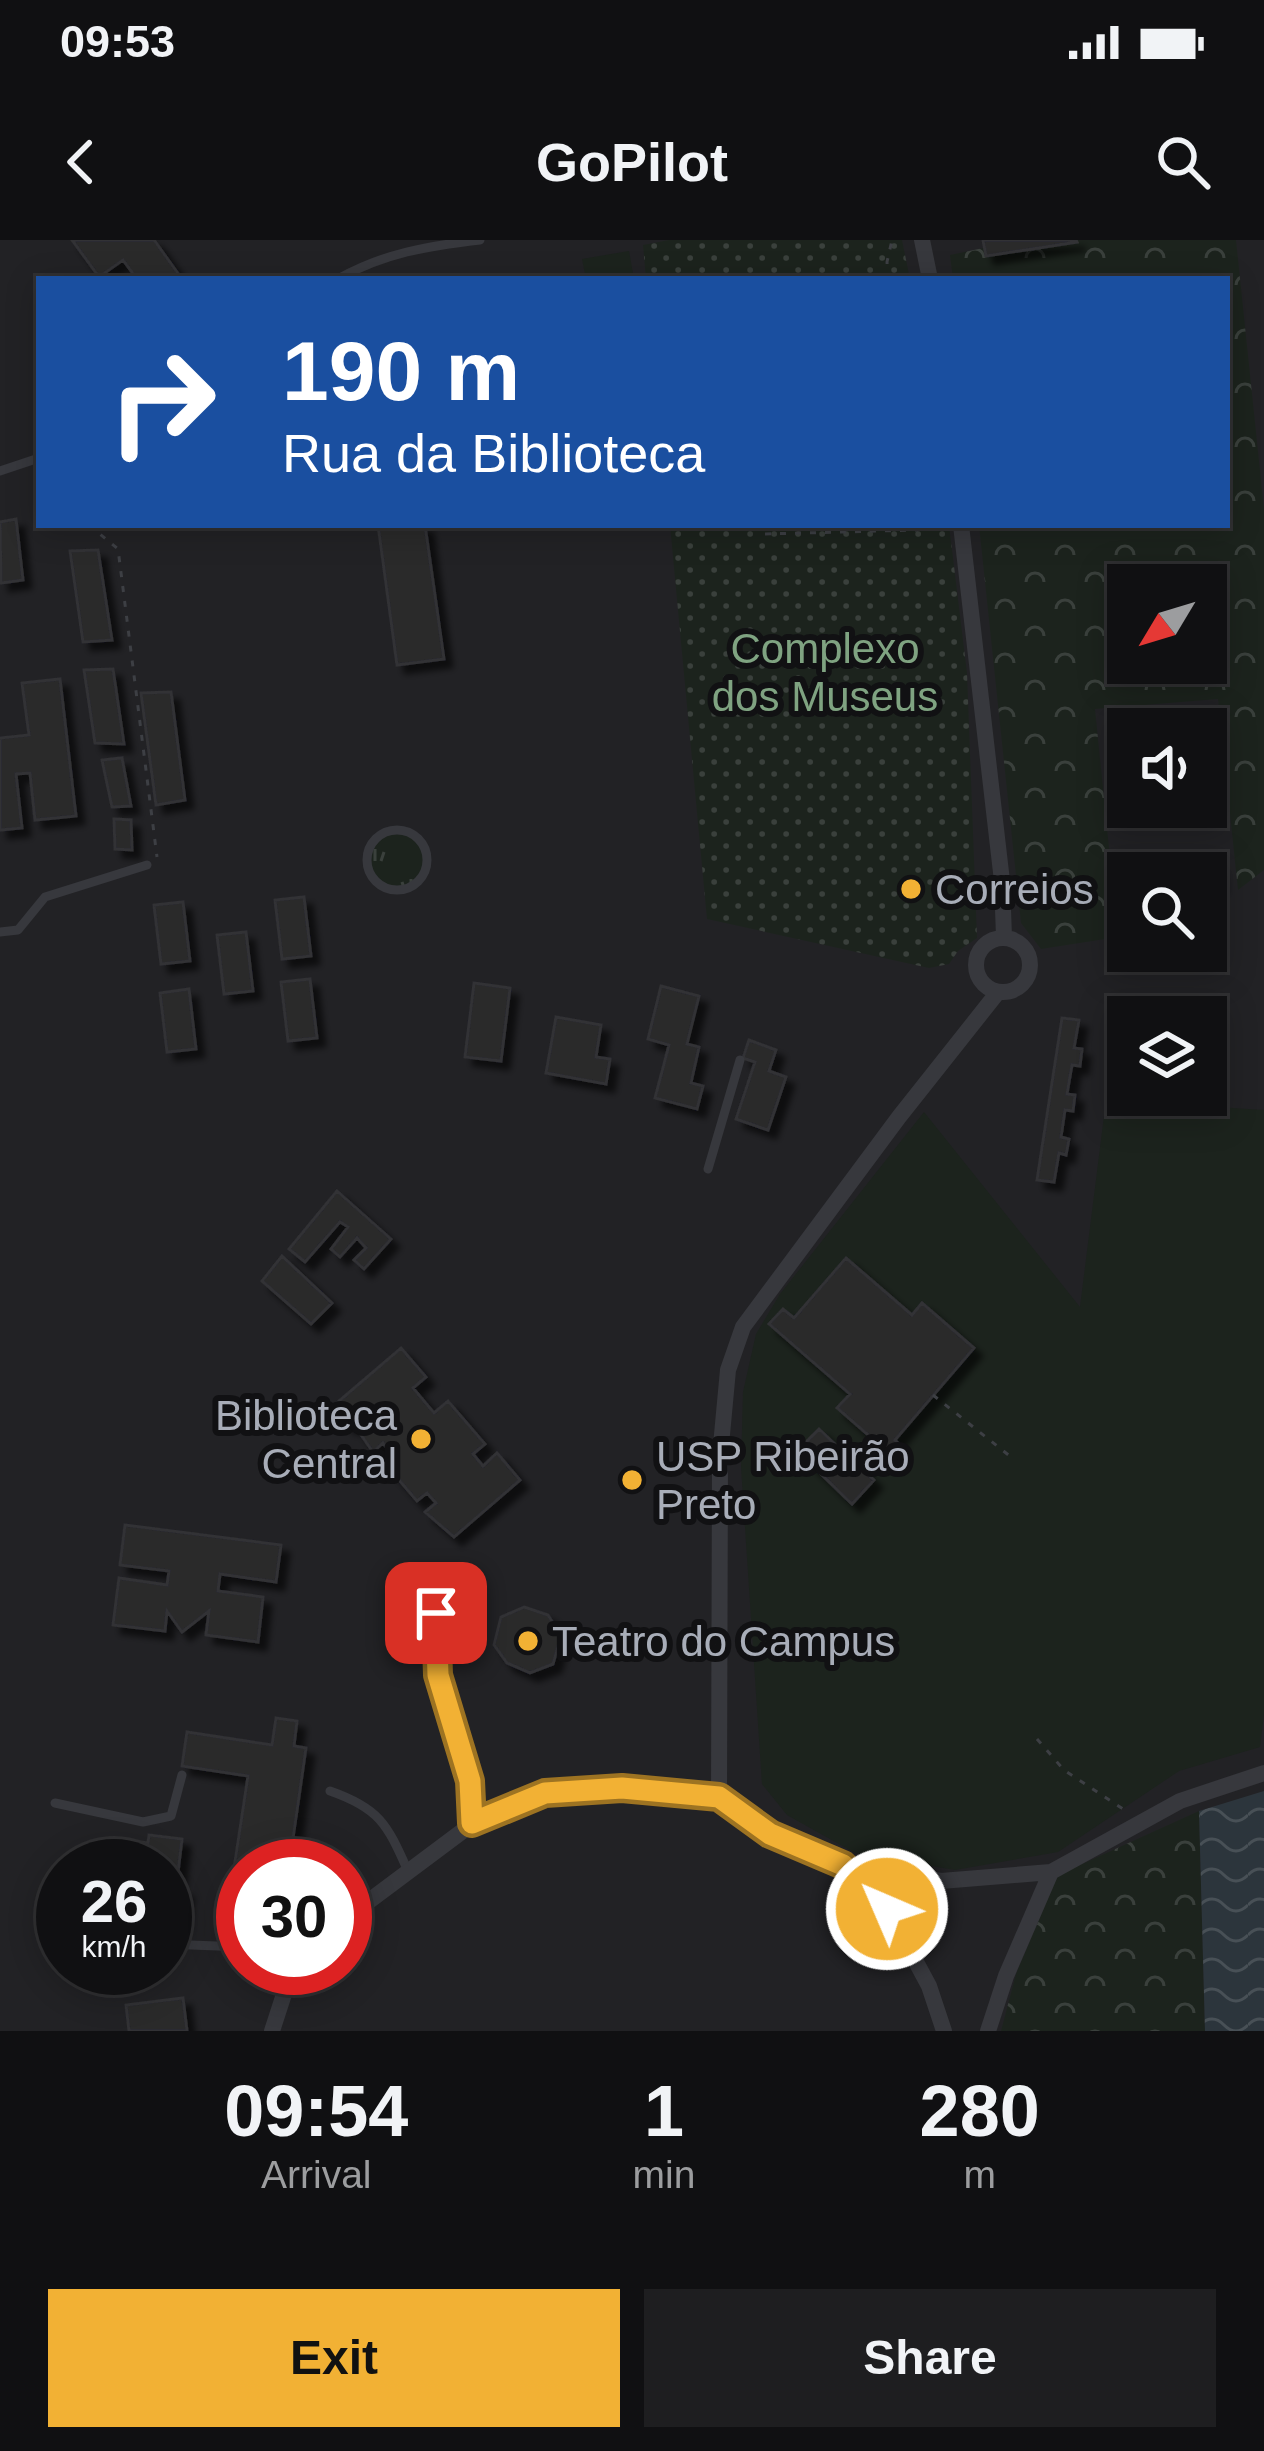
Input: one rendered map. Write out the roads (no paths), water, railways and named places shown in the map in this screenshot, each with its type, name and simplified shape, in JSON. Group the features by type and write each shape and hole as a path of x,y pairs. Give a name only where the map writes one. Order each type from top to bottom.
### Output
{"street":[{"path":"922,240 929,276"},
{"path":"961,528 1000,858 1004,937"},
{"path":"1004,937 1022,944 1030,970 1015,990 998,992 982,982 976,965 984,945 1004,937"},
{"path":"719,1797 720,1456 728,1370 743,1327 998,992"},
{"path":"372,1897 472,1823 545,1793 622,1788 719,1797 770,1834 843,1865 941,1881 1051,1872 1180,1801 1264,1773"},
{"path":"843,1865 887,1909 929,1986 944,2031"},
{"path":"988,2031 1051,1872"},
{"path":"272,2031 283,1995"}],"lane":[{"path":"343,276 370,261 421,247 480,240"},
{"path":"0,471 36,459"},
{"path":"395,830 413,834 428,858 417,883 397,891 374,879 367,861 372,843 395,830"},
{"path":"0,932 18,930 45,897 152,865"},
{"path":"708,1169 740,1060"},
{"path":"436,1613 438,1675 470,1781 472,1823"},
{"path":"55,1804 143,1822 172,1816 182,1775"},
{"path":"330,1791 361,1802 387,1824 407,1869"}],"water":[{"path":"1264,1791 1264,2031 1205,2031 1199,1811"}],"place":[{"name":"Correios","path":"911,889"},
{"name":"Biblioteca Central","path":"421,1439"},
{"name":"USP Ribeirão Preto","path":"632,1480"},
{"name":"Teatro do Campus","path":"528,1641"}],"park label":[{"name":"Complexo dos Museus","path":"825,672"}]}
